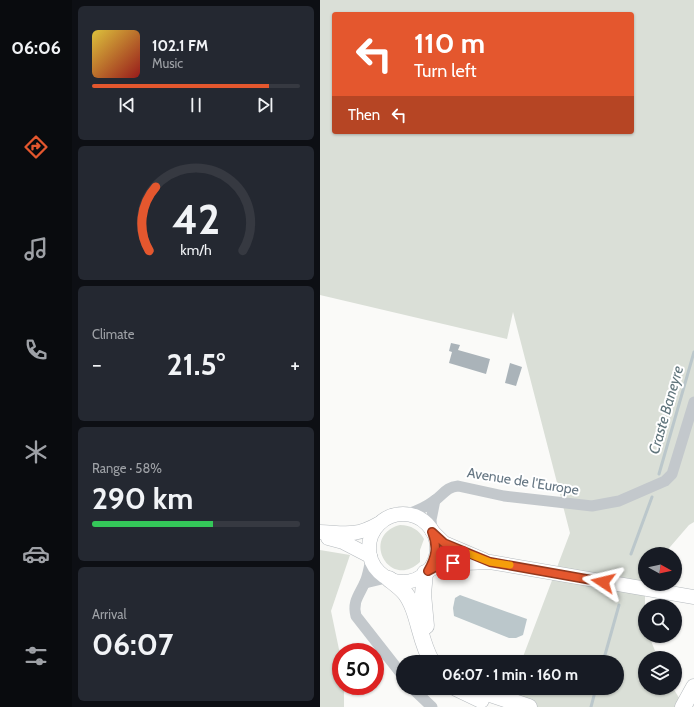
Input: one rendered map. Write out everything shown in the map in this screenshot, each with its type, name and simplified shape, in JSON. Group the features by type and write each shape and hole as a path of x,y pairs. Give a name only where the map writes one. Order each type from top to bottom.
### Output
{"highway":[{"path":"426,572 422,594 425,618 432,643 438,655"},
{"path":"387,578 405,593 410,602 419,632 429,655"},
{"path":"683,707 694,687"},
{"path":"468,695 502,707"},
{"path":"493,695 529,707"}],"main road":[{"path":"320,534 356,534 364,532 398,514 408,514 417,517 426,523 436,541 434,562 426,572"},
{"path":"380,523 370,540 371,558 375,568 387,578 399,582 410,581 441,564 490,562 694,597"},
{"path":"432,532 444,543 490,562"},
{"path":"320,534 344,542 371,558"}],"street":[{"name":"Avenue de l'Europe","path":"408,514 418,511 436,500 448,489 458,486 504,496 583,506 600,506 618,501 665,480 672,474 694,402"},
{"path":"432,532 431,520 436,500"},
{"path":"371,558 365,583 356,598 354,611 356,616 396,667"},
{"path":"365,583 387,578"},
{"path":"419,695 432,707"}],"shaded area":[{"path":"320,0 694,0 694,522 689,525 670,547 638,547 638,591 645,591 645,599 638,599 638,643 652,643 655,651 638,651 638,695 677,695 681,701 679,707 509,707 512,695 624,695 624,655 524,655 570,533 513,312 507,339 320,295"},
{"path":"400,525 408,526 414,529 420,533 424,539 420,550 420,562 409,569 398,570 390,566 383,558 381,549 382,539 388,531"},
{"path":"320,550 350,555 331,611 338,643 332,643 332,695 344,695 344,707 320,707"},
{"path":"460,595 527,619 523,635 516,638 509,638 454,616 453,608 455,598"}],"building":[{"path":"451,343 460,345 458,350 490,359 486,374 449,363 452,352 449,351"},
{"path":"510,363 522,367 516,386 505,383"}],"waterway":[{"name":"Craste Baneyre","path":"659,474 694,352"},
{"name":"Craste Baneyre","path":"631,554 652,497"},
{"name":"Craste Baneyre","path":"605,655 619,605"},
{"name":"Craste Baneyre","path":"591,707 594,695"}],"slow traffic":[{"path":"462,551 490,562 510,565"}],"route":[{"path":"453,563 441,564 428,571 434,562 436,551 436,541 432,532 444,543 490,562 603,582"}]}
